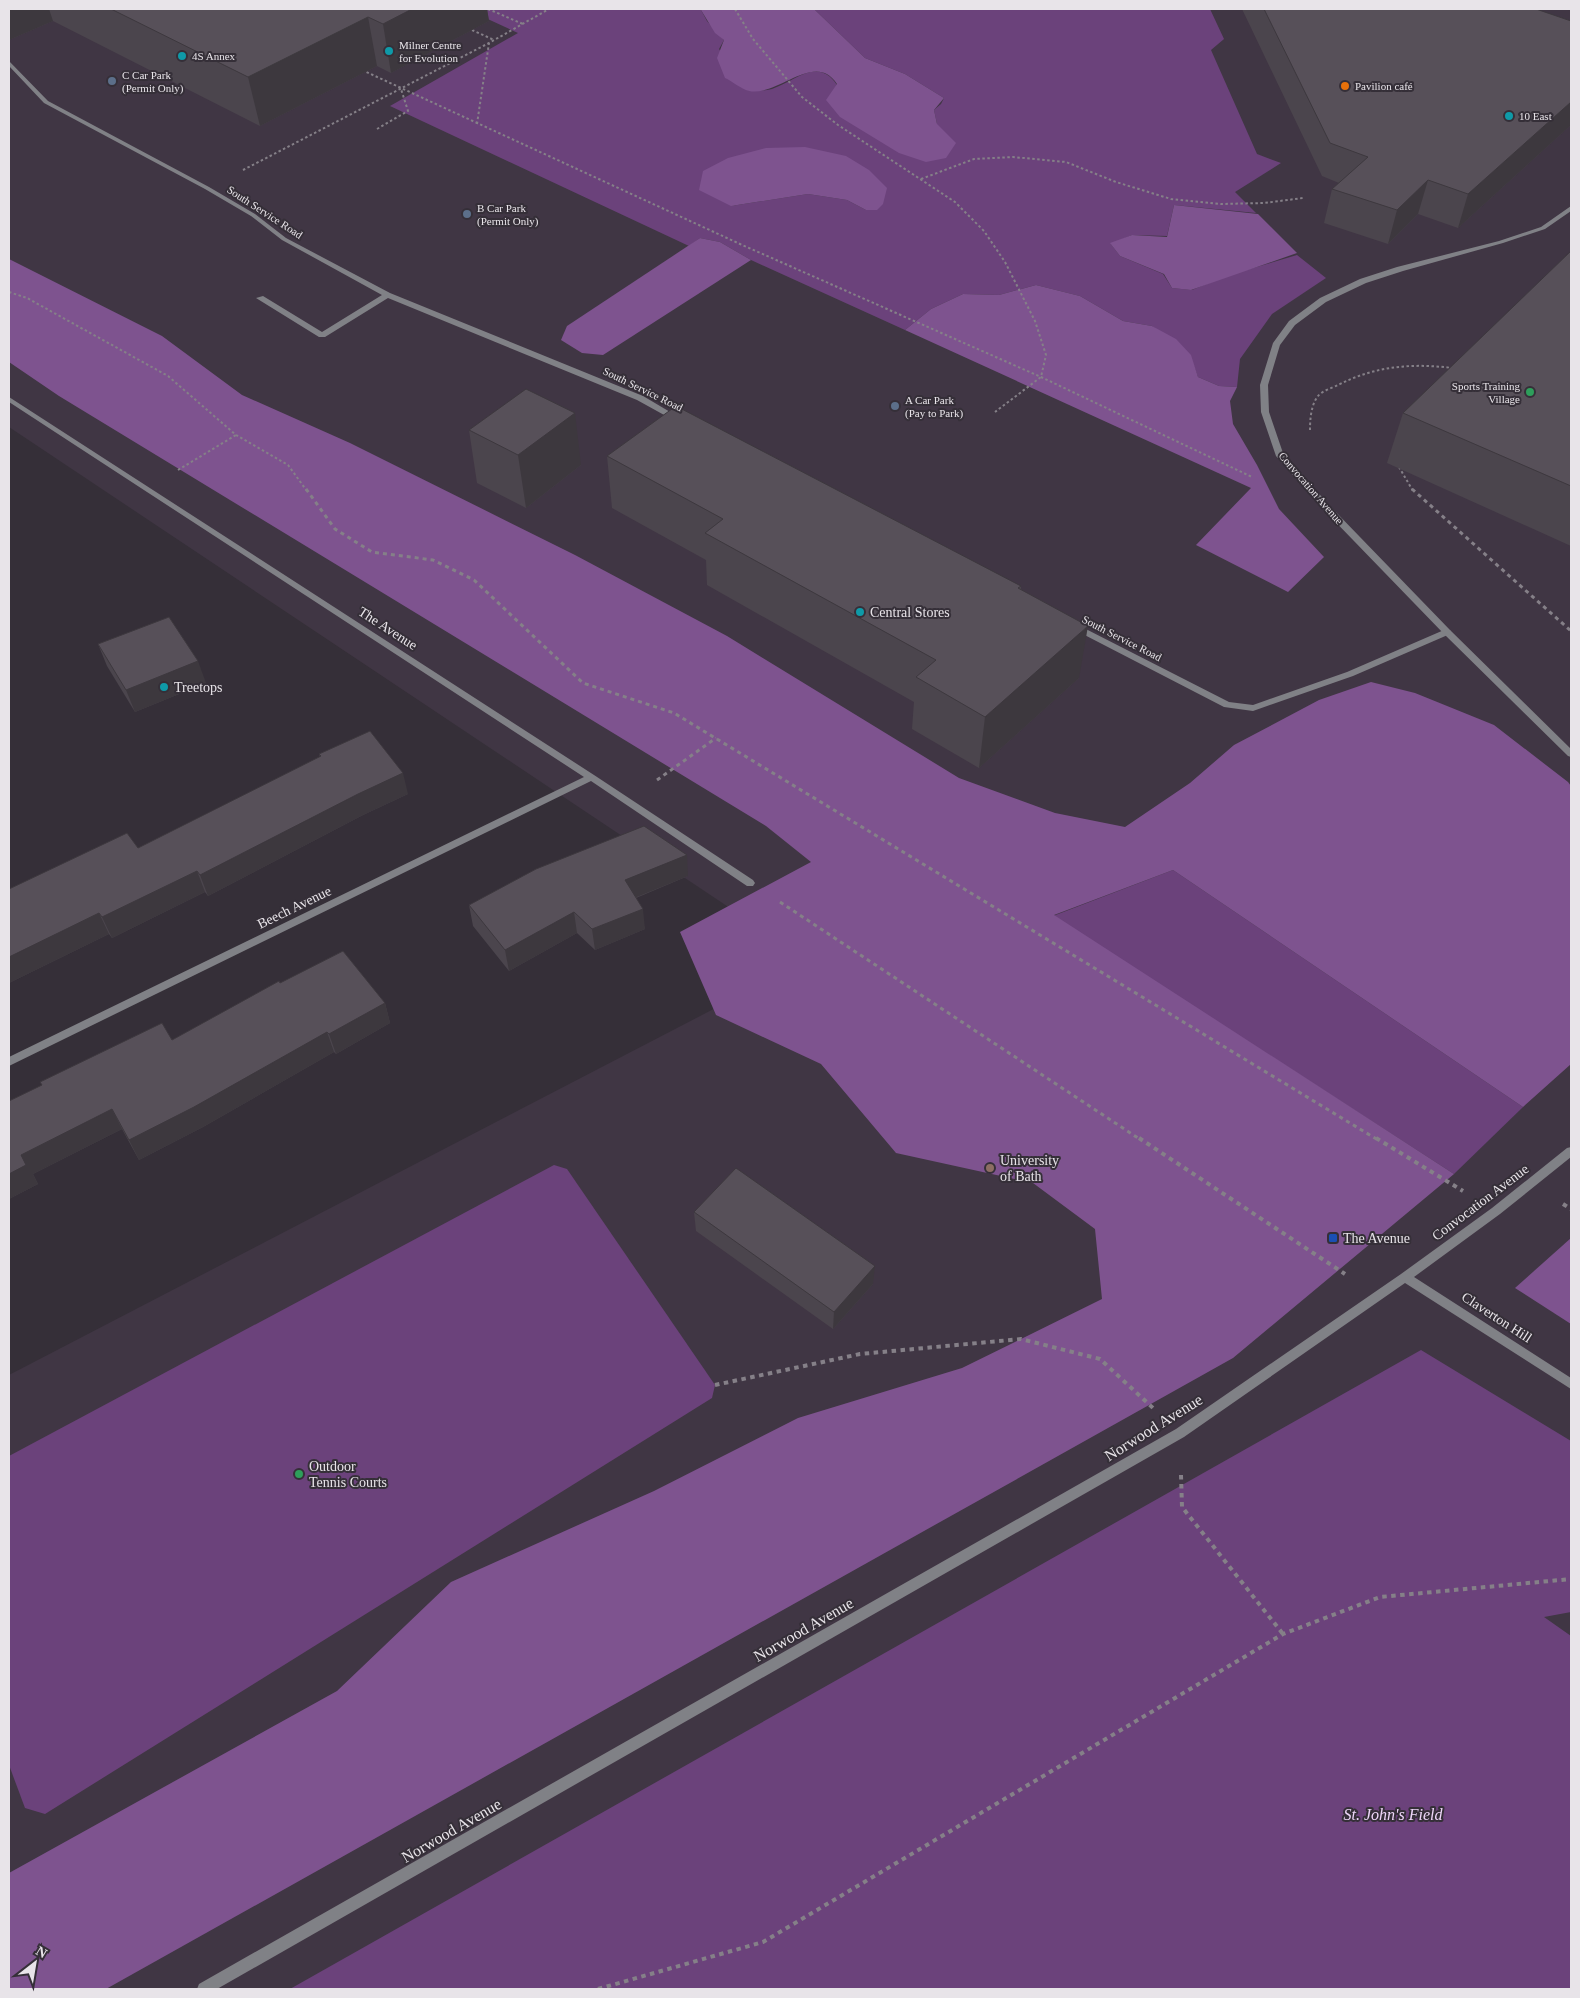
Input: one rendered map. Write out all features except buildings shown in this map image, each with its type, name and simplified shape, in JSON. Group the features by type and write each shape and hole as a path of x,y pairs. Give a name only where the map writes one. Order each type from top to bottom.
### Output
{"street":[{"name":"South Service Road","path":"9,63 46,102 207,188 253,215 284,239 388,295 640,398 685,422"},
{"name":"Convocation Avenue","path":"1571,208 1543,228 1501,242 1363,281 1323,300 1292,323 1281,338 1276,346 1264,385 1265,412 1279,454 1326,508 1446,632 1571,754"},
{"path":"260,298 322,335 388,295"},
{"name":"The Avenue","path":"9,399 591,777 750,883"},
{"name":"South Service Road","path":"1067,623 1227,705 1253,708 1350,674 1446,632"},
{"name":"Beech Avenue","path":"9,1062 591,777"},
{"name":"Convocation Avenue","path":"1405,1276 1496,1211 1571,1151"},
{"name":"Norwood Avenue","path":"204,1989 1180,1433 1405,1276"},
{"name":"Claverton Hill","path":"1405,1276 1571,1384"}],"path":[{"path":"488,9 523,24"},
{"path":"207,188 489,43 549,9"},
{"path":"735,9 753,39 802,97 838,125 955,202 984,231 1005,262 1035,321 1046,355 1041,377 995,412"},
{"path":"472,30 494,40"},
{"path":"477,124 489,43"},
{"path":"356,67 740,244 1041,377 1258,481"},
{"path":"377,130 408,110 400,88"},
{"path":"920,179 974,160 1013,157 1066,162 1116,182 1171,199 1221,204 1264,203 1303,198"},
{"path":"9,292 27,298 168,376 236,435 288,465 335,529 364,548 372,552 432,560 474,580 583,683 674,713 983,902 1496,1211"},
{"path":"1310,437 1310,416 1319,395 1344,381 1368,371 1400,364 1455,368"},
{"path":"148,490 236,435"},
{"path":"1399,466 1414,493 1571,631"},
{"path":"628,802 716,738"},
{"path":"750,883 1377,1294"},
{"path":"715,1385 860,1354 1021,1339 1100,1359 1180,1433 1182,1506 1283,1634"},
{"path":"598,1989 763,1942 1283,1634 1380,1597 1571,1579"}],"shaded area":[{"name":"University of Bath","path":"9,9 1571,9 1571,1989 9,1989 9,1375 808,960 9,427"},
{"path":"697,9 814,9 865,58 905,74 944,98 934,110 937,124 956,143 946,158 926,162 899,153 840,117 826,100 837,84 828,75 818,72 807,73 760,91 743,89 725,78 717,58 724,40 715,33 701,10"},
{"path":"805,147 846,156 869,170 887,188 883,204 877,210 866,210 847,200 808,194 731,206 699,190 703,171 728,158 766,148"},
{"path":"1174,205 1258,214 1297,253 1191,290 1172,288 1164,274 1120,256 1110,243 1132,235 1167,237"},
{"path":"700,238 720,242 751,260 603,355 582,353 561,340 567,326"},
{"path":"9,259 162,336 242,395 350,443 575,555 727,636 959,778 1055,813 1125,827 1190,783 1234,745 1319,700 1371,682 1415,693 1494,725 1571,786 1571,1064 1523,1107 1173,870 1054,915 1454,1174 1233,1358 106,1989 9,1989 9,1873 337,1691 451,1582 654,1491 798,1418 962,1368 1102,1299 1095,1229 1033,1183 896,1153 821,1064 716,1015 680,932 811,862 766,826 59,396 9,362"},
{"path":"1036,285 1080,296 1123,321 1152,326 1176,339 1191,355 1198,377 1219,386 1237,387 1230,401 1233,424 1257,465 1279,509 1324,557 1288,592 1196,545 1251,488 905,330 931,309 963,294 999,295"},
{"path":"1571,1238 1571,1324 1515,1288"}],"green space":[{"path":"466,9 701,10 707,21 724,40 719,49 749,91 772,89 797,77 814,72 822,72 837,85 937,124 934,110 941,104 944,98 905,74 865,58 814,9 1210,9 1224,39 1211,50 1257,154 1281,163 1235,192 1256,213 1174,205 1167,236 1132,235 1111,244 1120,256 1163,274 1172,288 1192,290 1226,276 1297,255 1326,278 1272,314 1240,359 1237,387 1219,386 1198,377 1190,355 1152,326 1123,321 1080,296 1036,285 999,295 963,294 931,309 905,330 751,260 720,242 700,238 689,246 390,106 518,33","holes":["869,170 866,210 847,200 808,194 731,206"]},
{"path":"1173,870 1523,1107 1454,1174 1053,916"},
{"name":"Outdoor Tennis Courts","path":"554,1165 567,1169 715,1385 712,1398 45,1814 25,1808 9,1765 9,1456"},
{"name":"St. John's Field","path":"1421,1350 1571,1441 1571,1612 1544,1617 1571,1636 1571,1989 290,1989"}],"place":[{"name":"Milner Centre for Evolution","path":"389,51"},
{"name":"4S Annex","path":"182,56"},
{"name":"C Car Park (Permit Only)","path":"112,81"},
{"name":"Pavilion café","path":"1345,86"},
{"name":"10 East","path":"1509,116"},
{"name":"B Car Park (Permit Only)","path":"467,214"},
{"name":"Sports Training Village","path":"1530,392"},
{"name":"A Car Park (Pay to Park)","path":"895,406"},
{"name":"Central Stores","path":"860,612"},
{"name":"Treetops","path":"164,687"},
{"name":"University of Bath","path":"990,1168"},
{"name":"The Avenue","path":"1333,1238"},
{"name":"Outdoor Tennis Courts","path":"299,1474"}]}
